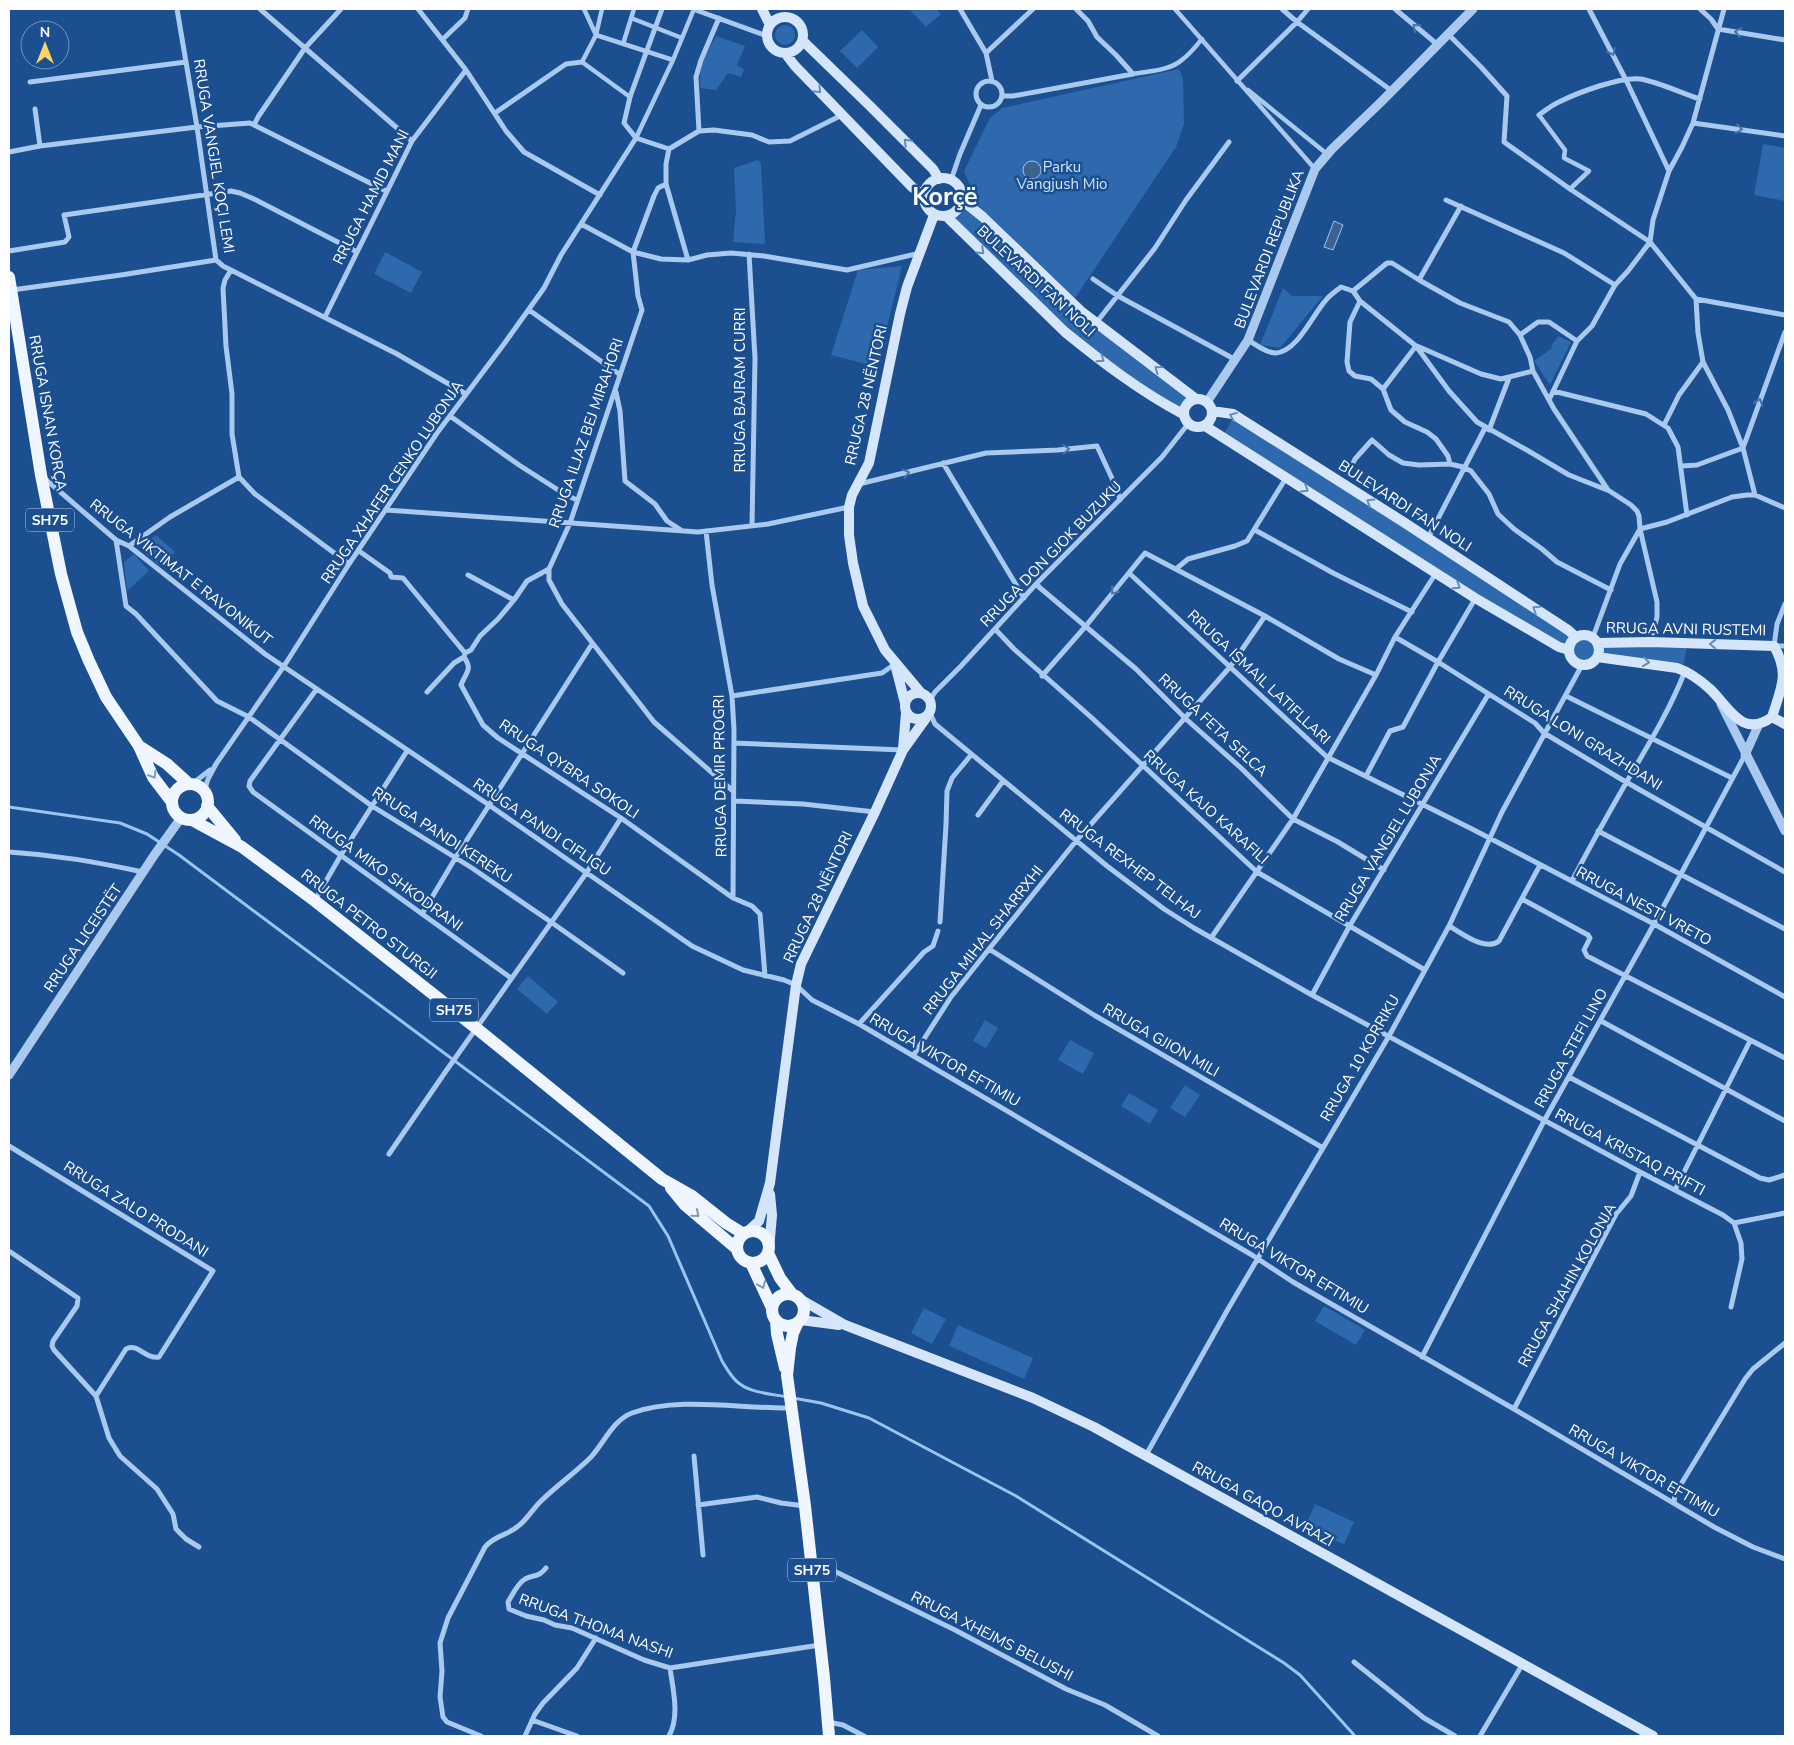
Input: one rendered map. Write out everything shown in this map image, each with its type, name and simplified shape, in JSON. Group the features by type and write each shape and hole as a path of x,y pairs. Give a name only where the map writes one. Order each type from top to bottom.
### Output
{"main road":[{"path":"762,9 770,24"},
{"path":"787,13 801,26 804,36 796,50 780,53 771,46 767,36 770,24 787,13"},
{"path":"802,41 869,104 933,169 939,178"},
{"path":"785,53 842,115 912,187 923,195"},
{"path":"939,178 951,180 960,188 962,200 957,210 946,216 934,215 926,207 923,195 928,184 939,178"},
{"name":"BULEVARDI FAN NOLI","path":"962,200 983,216 1096,324 1205,404 1232,414 1428,538 1576,637"},
{"name":"RRUGA 28 NËNTORI","path":"921,693 885,650 863,606 849,535 849,507 852,495 869,463 907,287 934,215"},
{"name":"BULEVARDI FAN NOLI","path":"946,216 1065,332 1185,419"},
{"name":"RRUGA ISNAN KORÇA","path":"10,283 41,475 60,566 78,632 89,662 106,696 139,746 153,776 172,802"},
{"path":"1204,426 1212,418 1205,404 1187,404 1185,419 1194,427 1204,426 1476,598 1559,647 1569,650"},
{"path":"1585,634 1595,640 1599,650 1592,662 1582,665 1570,657 1570,644 1576,637 1585,634"},
{"name":"RRUGA AVNI RUSTEMI","path":"1595,640 1774,646 1782,661 1785,674 1772,716"},
{"path":"1597,656 1667,666 1685,671 1711,690 1744,723 1759,724 1772,716 1785,724"},
{"name":"RRUGA 28 NËNTORI","path":"895,664 905,708 903,750"},
{"path":"914,693 921,693 930,700 932,704 928,716 918,720 911,718 905,708 908,697 914,693"},
{"name":"RRUGA 28 NËNTORI","path":"745,1233 759,1221 770,1183 800,964 875,812 903,750 928,716"},
{"name":"RRUGA ISNAN KORÇA","path":"139,746 167,764 190,784"},
{"path":"190,784 199,786 204,792 207,798 207,806 202,815 182,821 176,813 172,802 176,790 190,784"},
{"name":"RRUGA PETRO STURGJI","path":"207,806 221,825 242,847 315,901 476,1028 662,1179 692,1196 726,1223 745,1233"},
{"name":"RRUGA PETRO STURGJI","path":"182,821 242,847"},
{"name":"RRUGA PETRO STURGJI","path":"662,1179 684,1205 737,1249"},
{"name":"RRUGA 28 NËNTORI","path":"768,1252 772,1214 770,1183"},
{"name":"SH75","path":"745,1233 754,1231 763,1234 769,1243 768,1252 780,1278 803,1304 804,1311 793,1333 787,1374"},
{"path":"737,1249 738,1242 745,1233"},
{"name":"SH75","path":"737,1249 742,1258 751,1263 772,1308 776,1320 782,1359 787,1374 805,1506 828,1736"},
{"path":"751,1263 761,1261 768,1252"},
{"path":"772,1308 779,1296 785,1294 796,1296"},
{"name":"RRUGA GAQO AVRAZI","path":"796,1296 845,1325 1033,1398 1094,1427 1653,1736"},
{"path":"776,1320 788,1326 799,1321"},
{"name":"RRUGA GAQO AVRAZI","path":"799,1321 845,1325"}],"street":[{"name":"RRUGA VANGJEL KOÇI LEMI","path":"177,9 197,126 216,260 231,270 223,288 226,346 232,394 232,434 239,477"},
{"path":"260,9 412,141"},
{"path":"254,125 305,48 341,9"},
{"path":"418,9 466,70 506,131 524,152 600,195"},
{"path":"443,39 465,18 468,9"},
{"path":"584,9 596,35 673,60"},
{"path":"582,62 596,35 602,9"},
{"path":"623,44 634,9"},
{"path":"662,9 630,96 624,123 636,138 669,150"},
{"path":"636,138 673,60 694,9 767,36"},
{"path":"960,9 986,53 992,81 1000,87 1002,96 994,106 981,105 977,100 976,90 982,83 992,81"},
{"path":"986,53 1033,9"},
{"path":"1076,9 1088,21 1097,37 1116,54 1133,74"},
{"path":"1175,9 1315,170"},
{"path":"1282,9 1392,91"},
{"path":"1237,81 1308,9"},
{"path":"1395,9 1438,44"},
{"name":"BULEVARDI REPUBLIKA","path":"1205,404 1248,340 1315,170 1327,155 1473,9"},
{"path":"1589,9 1626,80 1669,171"},
{"path":"1700,9 1718,29 1785,40"},
{"path":"1549,400 1578,341 1592,326 1616,285 1650,242 1653,220 1669,171 1693,123 1724,9"},
{"path":"631,18 682,38"},
{"path":"699,131 696,77 701,60 719,18"},
{"path":"1448,34 1507,96 1504,142 1650,242 1696,298 1702,362 1728,410 1742,448 1755,495"},
{"path":"1002,96 1014,96 1167,68 1182,60 1202,39"},
{"path":"30,82 186,62"},
{"path":"495,113 566,64 582,62 630,96"},
{"name":"RRUGA HAMID MANI","path":"325,317 412,141 466,70"},
{"path":"1570,189 1589,172 1564,158 1565,150 1539,114 1557,102 1598,87 1626,80 1642,80 1700,99"},
{"path":"1237,81 1327,155"},
{"path":"951,180 981,105"},
{"path":"35,109 40,146"},
{"path":"688,260 666,184 666,164 669,150 699,131 714,130 752,135 769,142 790,141 842,115"},
{"path":"9,152 40,146 197,126 247,123 386,191"},
{"path":"1693,123 1785,136"},
{"name":"RRUGA XHAFER CENKO LUBONJA","path":"204,792 216,764 284,666 349,564 450,416 544,288 561,255 636,138"},
{"path":"1096,324 1154,248 1186,200 1229,142"},
{"path":"633,252 654,196 658,188 666,184"},
{"path":"9,251 65,242 69,237 64,215 231,192 240,193 356,252"},
{"path":"1446,200 1564,253 1616,285"},
{"path":"1419,280 1461,206"},
{"path":"581,224 633,252 661,259 688,260 707,255 749,254 847,270 920,252"},
{"name":"RRUGA ILJAZ BEJ MIRAHORI","path":"549,569 570,522 616,392 619,374 642,310 638,296 633,252"},
{"name":"RRUGA BAJRAM CURRI","path":"749,254 755,358 752,526"},
{"path":"10,283 121,275 216,260"},
{"path":"1353,291 1387,263 1392,263 1460,303 1509,322 1520,335 1530,357 1533,371 1549,400 1608,490"},
{"path":"231,270 397,354 466,394"},
{"path":"1093,278 1118,296 1236,360"},
{"path":"1248,340 1264,350 1276,353 1287,349 1304,332 1325,300 1341,287 1353,291 1360,301 1416,346 1450,391 1477,422 1569,475 1608,490 1637,511 1657,602 1657,617 1653,633"},
{"path":"1696,298 1785,316"},
{"path":"1360,301 1350,322 1347,362 1349,371 1355,376 1371,379 1383,389 1391,410 1405,422 1427,432 1436,439 1448,456 1450,464"},
{"path":"529,310 619,374"},
{"path":"1520,335 1538,322 1549,322 1578,341"},
{"path":"1682,466 1697,465 1742,448 1785,332"},
{"path":"1416,346 1481,374 1501,379 1533,371"},
{"path":"1383,389 1416,346"},
{"path":"1664,425 1679,395 1702,362"},
{"path":"1428,538 1464,467 1487,429 1509,378"},
{"path":"1553,391 1646,414 1668,428 1678,447 1687,515"},
{"path":"616,392 620,411 625,481 655,504 667,521 683,531"},
{"path":"450,416 519,465 566,496 577,500"},
{"name":"RRUGA DON GJOK BUZUKU","path":"930,700 935,692 1037,583 1162,457 1185,419"},
{"path":"1348,472 1355,459 1372,440 1388,456 1403,463 1419,465 1450,464 1464,467 1471,471 1489,494 1498,514 1514,529 1557,562 1611,590"},
{"path":"859,484 986,453 1058,450 1097,446 1120,500"},
{"path":"943,462 1024,598"},
{"name":"RRUGA VIKTIMAT E RAVONIKUT","path":"41,475 116,540 129,546 242,637 284,666"},
{"path":"129,546 170,517 239,477 255,494 349,564"},
{"path":"1176,570 1188,559 1243,544 1247,541 1287,477"},
{"path":"1595,640 1620,564 1640,529 1667,522 1732,498 1747,495 1755,495 1785,508"},
{"path":"386,510 683,531 706,531 752,526 849,507"},
{"path":"1255,530 1335,574 1412,612"},
{"name":"RRUGA DEMIR PROGRI","path":"706,531 712,585 732,696 734,743 733,898"},
{"name":"RRUGA PANDI KEREKU","path":"116,540 126,606 136,614 217,701 249,717 372,806 456,857 623,973"},
{"path":"358,551 390,573 391,578 403,578 465,655"},
{"path":"1042,676 1086,627 1144,553 1264,616 1339,659 1376,675"},
{"path":"427,692 454,663 471,650 480,636 514,600 527,581 549,569 549,580 562,604 654,722 733,791"},
{"path":"1210,938 1292,819 1376,675 1395,637 1436,572"},
{"name":"RRUGA ISMAIL LATIFLLARI","path":"1129,573 1327,757 1489,838"},
{"path":"468,575 514,600"},
{"name":"RRUGA FETA SELCA","path":"1037,583 1039,587 1136,669 1292,819 1338,842 1384,870"},
{"path":"1366,776 1390,731 1404,727 1438,662 1476,598"},
{"path":"1774,646 1777,624 1785,604"},
{"name":"RRUGA MIHAL SHARRXHI","path":"913,1056 951,997 989,949 1076,841 1230,667 1264,616"},
{"name":"RRUGA KAJO KARAFILI","path":"995,630 1042,676 1092,718 1257,872 1425,970"},
{"name":"RRUGA LONI GRAZHDANI","path":"1395,637 1535,723 1544,733 1785,872"},
{"path":"422,914 456,857 592,644"},
{"name":"RRUGA AVNI RUSTEMI","path":"1774,646 1785,646"},
{"name":"RRUGA QYBRA SOKOLI","path":"465,655 469,664 469,671 461,685 483,725 521,754 621,818 733,898"},
{"path":"732,696 882,673 895,664"},
{"name":"RRUGA 10 KORRIKU","path":"1145,1456 1228,1309 1389,1036 1449,926 1489,838 1582,665"},
{"name":"RRUGA PANDI CIFLIGU","path":"284,666 316,690 489,805 692,946 743,970 784,980 796,985"},
{"path":"1572,881 1598,830 1652,739 1679,687 1685,671"},
{"path":"280,740 316,690"},
{"name":"RRUGA VANGJEL LUBONJA","path":"1312,995 1349,927 1488,695"},
{"path":"1566,696 1732,778"},
{"path":"1720,700 1745,755 1785,832"},
{"name":"RRUGA REXHEP TELHAJ","path":"928,716 1003,782 1164,909 1210,938 1389,1036"},
{"path":"1745,755 1759,724"},
{"name":"RRUGA MIKO SHKODRANI","path":"280,740 250,781 249,786 253,792 511,978"},
{"path":"734,743 903,750"},
{"path":"315,901 341,855 407,751"},
{"path":"940,922 947,791 952,778 972,755"},
{"name":"RRUGA STEFI LINO","path":"1422,1357 1544,1121 1601,1021 1745,755"},
{"name":"RRUGA XHAFER CENKO LUBONJA","path":"190,784 204,776 216,764"},
{"path":"978,815 1003,782"},
{"path":"734,801 802,804 875,812"},
{"path":"389,1154 587,872 621,818"},
{"name":"RRUGA LICEISTËT","path":"9,1075 155,854 182,821"},
{"path":"1598,830 1785,929"},
{"name":"RRUGA NESTI VRETO","path":"1489,838 1654,924 1785,997"},
{"path":"9,852 78,858 143,872"},
{"path":"1449,926 1488,946 1494,945 1499,941 1540,865"},
{"path":"733,898 752,906 760,914 765,976"},
{"path":"1522,899 1588,935 1590,938 1584,953 1785,1058"},
{"path":"859,1024 924,952 934,946 938,931"},
{"name":"RRUGA GJION MILI","path":"989,949 1102,1020 1323,1148"},
{"name":"RRUGA VIKTOR EFTIMIU","path":"796,985 812,1000 859,1024 1258,1259 1293,1282 1514,1408 1714,1527 1753,1547 1785,1559"},
{"path":"1601,1021 1785,1121"},
{"name":"RRUGA KRISTAQ PRIFTI","path":"1389,1036 1544,1121 1723,1215 1734,1223"},
{"path":"1675,1190 1750,1041"},
{"path":"1569,1077 1760,1178 1768,1180 1785,1176"},
{"name":"RRUGA ZALO PRODANI","path":"9,1146 213,1271 159,1357 150,1357 133,1347 126,1349 96,1396"},
{"name":"RRUGA SHAHIN KOLONJA","path":"1514,1408 1616,1214 1631,1196 1640,1172"},
{"path":"1731,1307 1742,1260 1741,1243 1734,1223 1785,1213"},
{"path":"9,1251 75,1294 78,1298 77,1306 52,1346 96,1396 110,1438 120,1456 157,1489 173,1514 176,1529 186,1539 199,1547"},
{"path":"1674,1503 1675,1494 1745,1379 1753,1369 1785,1343"},
{"path":"481,1736 448,1722 443,1717 441,1711 441,1637 448,1618 485,1547 496,1536 518,1527 538,1503 588,1460 625,1416 661,1406 791,1406"},
{"path":"694,1456 703,1555"},
{"path":"698,1505 757,1497 805,1506"},
{"name":"RRUGA XHEJMS BELUSHI","path":"811,1562 828,1568 955,1630 1066,1689 1105,1705 1158,1736"},
{"name":"RRUGA THOMA NASHI","path":"546,1568 541,1574 526,1578 520,1583 508,1602 509,1609 555,1625 572,1628 644,1660 670,1668 820,1645"},
{"path":"525,1736 532,1720 543,1703 578,1668 596,1638"},
{"path":"1354,1662 1424,1718 1455,1736"},
{"path":"1480,1736 1522,1664"},
{"path":"669,1736 675,1712 670,1668"},
{"path":"532,1720 578,1736"},
{"path":"828,1722 843,1725 864,1736"}],"green space":[{"path":"909,9 936,9 941,14 926,27"},
{"path":"781,25 789,25 795,31 795,39 789,45 781,45 775,39 775,31"},
{"path":"862,30 878,47 857,68 840,51"},
{"path":"716,36 745,46 737,65 744,69 741,77 728,73 716,90 700,88 702,67"},
{"name":"Parku Vangjush Mio","path":"1179,69 1183,79 1184,124 1176,147 1075,298 977,204 964,171 990,118 1002,108"},
{"path":"1763,144 1785,148 1785,201 1754,195"},
{"path":"758,160 761,164 765,244 733,242 736,211 734,168"},
{"path":"963,203 1037,271 1192,397 1182,411 1088,348 950,218"},
{"path":"385,252 422,272 411,293 374,274"},
{"path":"902,266 877,367 831,355 858,270"},
{"path":"1283,288 1292,296 1323,296 1280,348 1260,345"},
{"path":"1558,336 1571,342 1550,385 1534,361 1552,348 1551,346"},
{"path":"1233,418 1579,638 1588,639 1594,645 1687,645 1683,668 1592,657 1589,661 1580,661 1572,654 1572,649 1476,595 1224,434"},
{"path":"156,535 175,552 160,566 140,549"},
{"path":"134,554 149,571 127,591 124,562"},
{"path":"528,976 558,1002 547,1014 517,989"},
{"path":"985,1020 998,1028 986,1048 973,1041"},
{"path":"1070,1040 1094,1053 1083,1074 1058,1060"},
{"path":"1185,1085 1200,1095 1185,1117 1170,1108"},
{"path":"1129,1093 1158,1110 1150,1124 1121,1106"},
{"path":"1324,1306 1365,1330 1356,1345 1315,1321"},
{"path":"924,1308 946,1319 932,1344 911,1333"},
{"path":"958,1325 1033,1358 1024,1379 949,1346"},
{"path":"1315,1504 1354,1522 1344,1544 1304,1529"}],"shaded area":[{"path":"1032,161 1038,164 1041,170 1038,176 1032,179 1026,176 1023,170 1026,164"},
{"path":"1334,221 1343,225 1333,250 1324,247"}],"waterway":[{"path":"9,807 120,823 147,834 179,855 649,1206 668,1236 722,1361 730,1374 745,1387 762,1393 787,1397"},
{"path":"793,1398 821,1403 869,1418 1016,1496 1284,1663 1300,1675 1355,1736"}],"district":[{"name":"Korçë","path":"945,196"}]}
